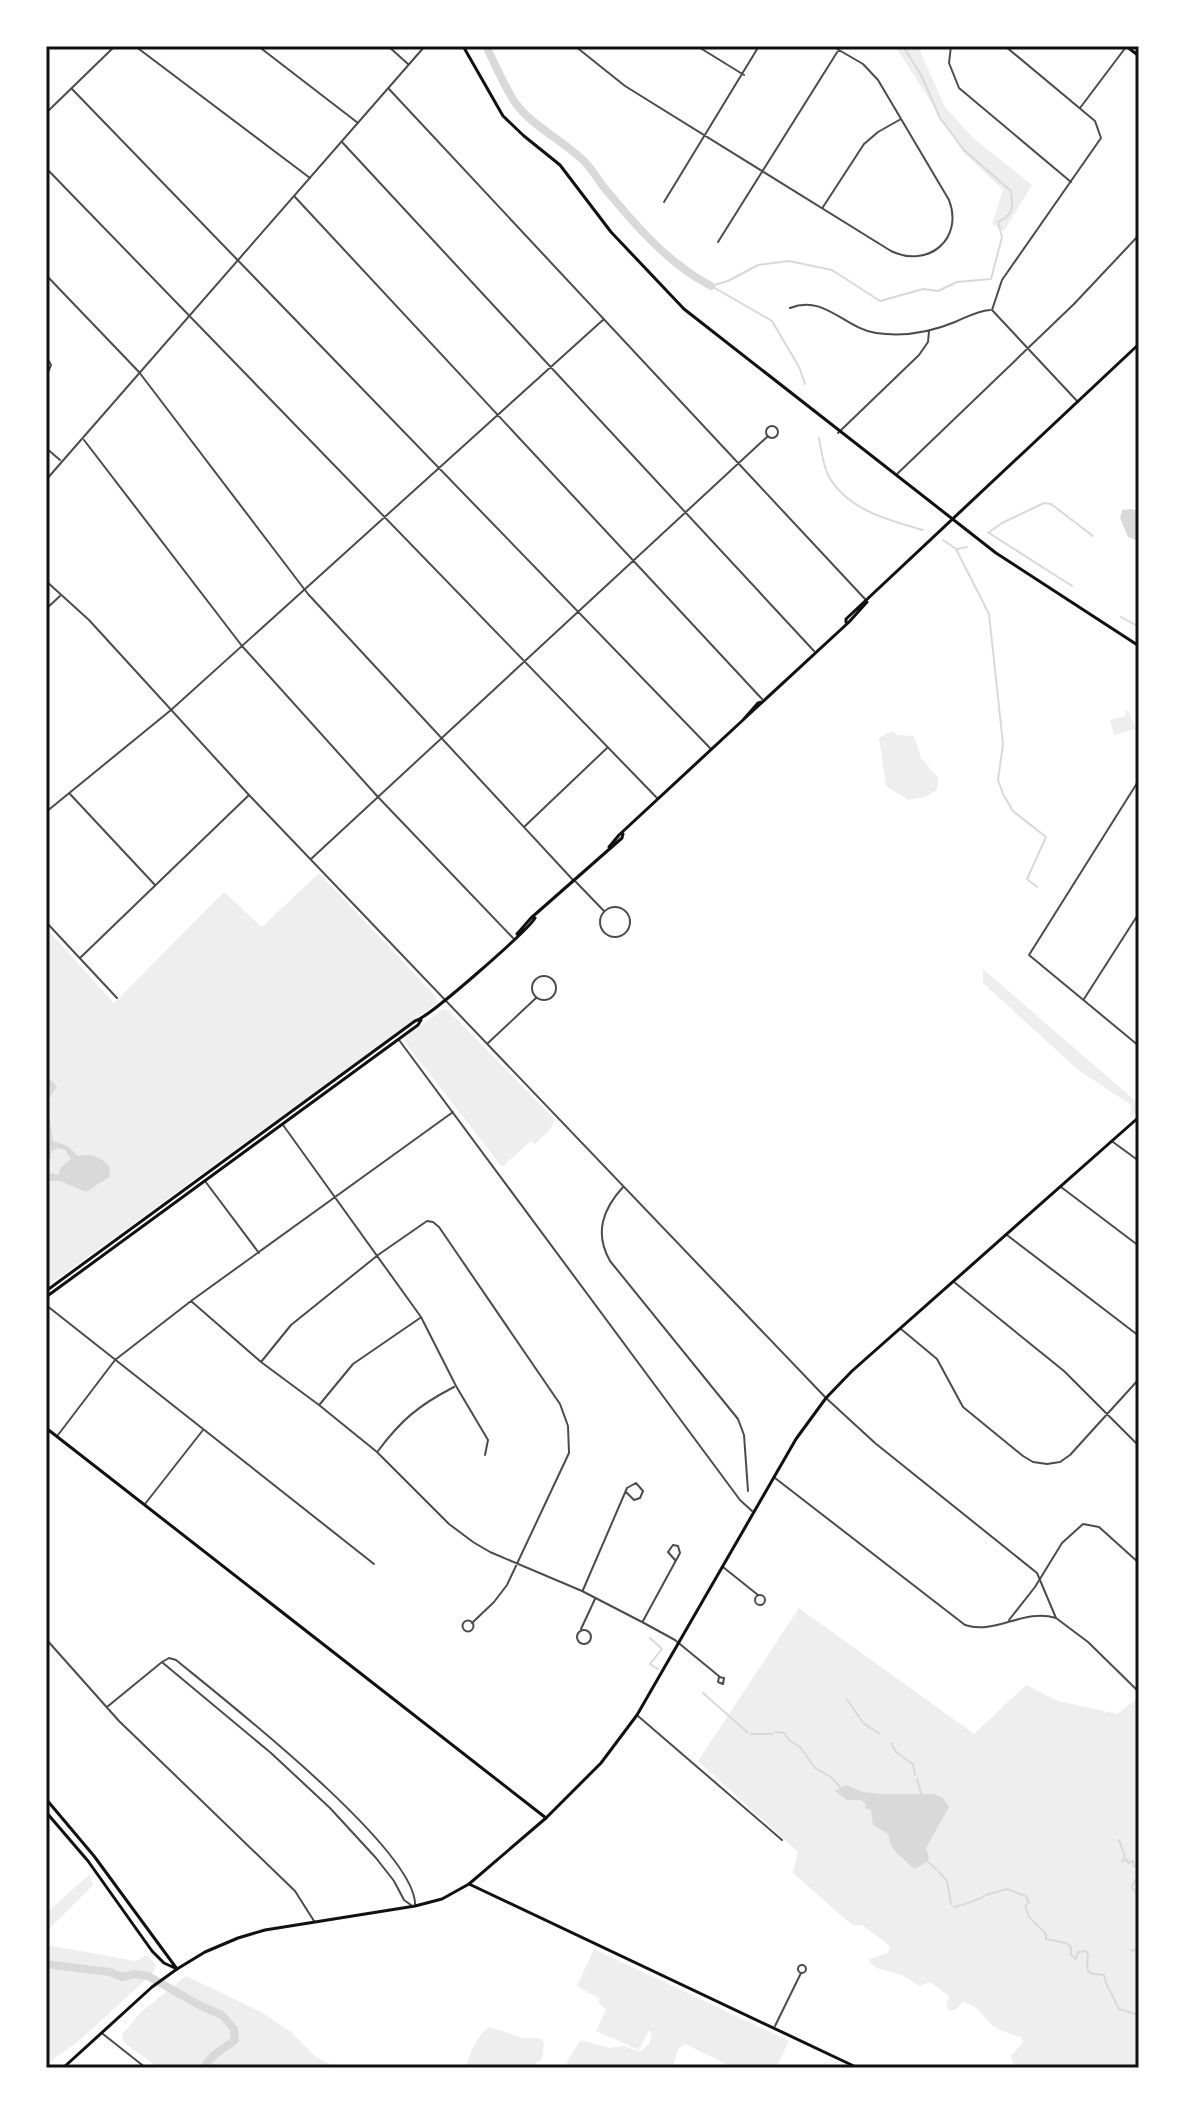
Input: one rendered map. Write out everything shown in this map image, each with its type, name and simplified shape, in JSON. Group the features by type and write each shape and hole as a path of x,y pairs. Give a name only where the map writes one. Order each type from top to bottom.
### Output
{"main road":[{"path":"463,46 503,116 560,165 597,216 691,316 996,553 1139,646"},
{"path":"1126,46 1139,56"},
{"path":"46,1291 446,1002 1139,344"},
{"path":"63,2068 152,1987 177,1969 238,1938 415,1906 448,1896 469,1884 546,1818 601,1763 637,1715 796,1439 826,1398 852,1371 1139,1117"},
{"path":"46,1297 203,1179"},
{"path":"46,1428 546,1818"},
{"path":"46,1799 94,1856 177,1969"},
{"path":"46,1812 88,1861 155,1954 177,1969"},
{"path":"53,1820 61,1815"},
{"path":"88,1861 94,1856"},
{"path":"469,1884 858,2068"}],"street":[{"path":"46,113 115,46"},
{"path":"135,46 310,178"},
{"path":"258,46 358,123"},
{"path":"388,46 409,65"},
{"path":"46,480 425,46"},
{"path":"575,46 615,79 903,256 930,254 945,242 953,226 951,204 874,75 863,64 832,46"},
{"path":"697,46 744,75"},
{"path":"664,202 759,46"},
{"path":"951,46 951,72 959,88 1071,182"},
{"path":"992,310 1002,280 1101,138 1099,126 1005,46"},
{"path":"1080,108 1126,46"},
{"path":"718,242 839,48"},
{"path":"388,88 867,602"},
{"path":"72,89 712,750"},
{"path":"823,208 864,144 901,119"},
{"path":"342,142 815,651"},
{"path":"46,168 659,800"},
{"path":"294,196 763,701"},
{"path":"895,476 1074,304 1139,235"},
{"path":"46,275 139,372 305,590 440,740 604,911"},
{"path":"790,308 813,304 875,333 929,331 977,312 992,310"},
{"path":"992,310 1078,402"},
{"path":"46,812 171,710 604,319"},
{"path":"838,433 919,355 928,342 929,331"},
{"path":"46,356 51,365 46,377"},
{"path":"311,859 768,436"},
{"path":"82,438 242,646 378,797 515,936"},
{"path":"46,448 62,462"},
{"path":"46,581 89,620 249,795 826,1398 875,1443 1031,1568 1040,1578 1056,1618"},
{"path":"46,609 61,595"},
{"path":"524,827 607,748"},
{"path":"1139,780 1029,955 1139,1046"},
{"path":"69,793 155,885"},
{"path":"80,958 249,795"},
{"path":"615,907 626,911 630,923 625,933 614,937 603,931 600,922 604,911 615,907"},
{"path":"1083,1000 1139,913"},
{"path":"46,922 117,998"},
{"path":"544,977 553,980 556,990 551,998 536,997 533,988 536,981 544,977"},
{"path":"487,1044 536,997"},
{"path":"397,1037 740,1500 754,1513"},
{"path":"57,1436 115,1360 191,1301 454,1111"},
{"path":"281,1122 421,1317 488,1440 485,1455"},
{"path":"1112,1141 1139,1161"},
{"path":"203,1179 259,1253"},
{"path":"624,1186 603,1217 601,1237 604,1250 738,1419 744,1435 748,1491"},
{"path":"1060,1186 1139,1246"},
{"path":"261,1362 291,1325 378,1255 427,1221 433,1222 477,1280 560,1404 568,1426 569,1453 518,1562 501,1594 472,1623"},
{"path":"1006,1235 1139,1336"},
{"path":"953,1281 1047,1357 1139,1446"},
{"path":"191,1301 261,1362 377,1452 449,1524 490,1552 582,1591 642,1622 679,1644 720,1677"},
{"path":"46,1305 374,1564"},
{"path":"319,1405 353,1364 421,1317"},
{"path":"900,1328 937,1359 955,1396 967,1411 1033,1462 1053,1464 1065,1459 1139,1379"},
{"path":"377,1452 400,1421 426,1401 456,1386"},
{"path":"144,1505 203,1430"},
{"path":"774,1477 958,1621 979,1628 1045,1614 1056,1618 1088,1642 1139,1692"},
{"path":"582,1591 628,1485 633,1483 642,1488 642,1496 637,1499 629,1498 626,1492"},
{"path":"1008,1621 1078,1526 1088,1523 1103,1530 1139,1563"},
{"path":"642,1622 675,1560"},
{"path":"723,1567 758,1595"},
{"path":"580,1631 596,1598"},
{"path":"46,1639 107,1707 295,1891 315,1922"},
{"path":"107,1707 162,1662 169,1658 176,1660 302,1765 384,1848 404,1873 414,1894 415,1906"},
{"path":"162,1662 271,1753 330,1808 387,1870 404,1900 415,1906"},
{"path":"637,1715 782,1840"},
{"path":"774,2028 801,1973"},
{"path":"102,2034 146,2068"}],"shaded area":[{"path":"895,46 922,46 920,51 945,107 973,138 1032,185 1004,231 992,224 1003,190 963,152"},
{"path":"1122,510 1139,511 1139,541 1128,537 1120,518"},
{"path":"1128,710 1136,729 1114,735 1110,720 1126,716"},
{"path":"892,731 897,735 914,736 921,758 938,778 937,790 926,797 908,800 886,786 879,738"},
{"path":"319,873 436,997 437,1003 46,1287 46,928 114,1003 224,892 262,927"},
{"path":"983,969 1139,1104 1139,1110 1130,1117 1131,1105 1077,1069 983,983"},
{"path":"442,1010 448,1010 555,1120 549,1131 535,1144 531,1141 502,1167 404,1041 405,1037"},
{"path":"46,1075 57,1087 47,1101 53,1141 68,1146 78,1156 100,1158 110,1168 109,1177 86,1192 60,1181 46,1181 46,1172 58,1175 61,1167 71,1159 65,1150 58,1148 51,1151 51,1158 46,1160"},
{"path":"799,1608 974,1734 1026,1685 1058,1701 1117,1714 1139,1697 1139,2068 1016,2066 1011,2056 1023,2042 1021,2037 996,2028 968,2003 963,2002 955,2010 949,2010 946,2005 949,1996 930,1982 919,1986 902,1975 876,1968 869,1962 888,1953 890,1946 862,1925 852,1925 793,1873 798,1852 698,1761"},
{"path":"846,1785 863,1792 934,1794 943,1798 949,1807 926,1848 929,1858 924,1864 914,1869 895,1851 888,1834 873,1825 871,1810 865,1808 866,1804 861,1800 847,1800 835,1791"},
{"path":"89,1875 93,1885 46,1932 46,1913"},
{"path":"46,1945 136,1961 147,1955 156,1965 154,1972 80,2040 46,2065"},
{"path":"594,1949 789,2041 776,2068 734,2068 685,2044 678,2049 673,2068 566,2068 568,2059 581,2040 609,2048 624,2046 640,2052 649,2044 652,2035 649,2030 639,2050 596,2031 606,2010 598,2002 600,1999 577,1986"},
{"path":"186,1976 261,2012 291,2032 316,2057 339,2068 159,2068 127,2045 122,2035 140,2013"},
{"path":"489,2027 523,2038 540,2038 544,2043 542,2059 529,2068 465,2068 477,2040"}],"waterway":[{"path":"486,46 506,88 521,110 584,161 654,244 681,267 711,286"},
{"path":"711,286 758,265 789,261 832,270 880,301 923,289 938,291 957,282 991,279 1002,237 998,222 1007,217 1011,210 1011,191 964,150 940,118 921,75 903,46"},
{"path":"713,287 772,321 799,367 805,384"},
{"path":"819,438 828,475 846,497 870,512 923,530"},
{"path":"988,533 1044,503 1051,504 1093,536"},
{"path":"989,533 1072,586"},
{"path":"943,540 956,549 989,614 1003,744 998,780 1013,811 1046,837 1027,879 1037,887"},
{"path":"957,549 967,547"},
{"path":"1121,617 1139,627"},
{"path":"650,1638 662,1649 650,1664 658,1669"},
{"path":"703,1693 747,1732"},
{"path":"847,1699 863,1723 880,1734"},
{"path":"775,1732 784,1733 800,1747 815,1768 831,1777 840,1787"},
{"path":"751,1734 772,1734"},
{"path":"891,1743 896,1752 913,1764 915,1775"},
{"path":"917,1779 922,1796"},
{"path":"1119,1840 1125,1856 1122,1862 1127,1859 1128,1863 1133,1861 1137,1868 1132,1887 1139,1897"},
{"path":"925,1859 936,1869"},
{"path":"938,1871 947,1881 951,1904"},
{"path":"986,1895 1007,1889 1026,1896 1029,1903 1025,1906 1029,1917 1046,1934 1046,1939 1066,1943 1076,1959 1078,1952 1086,1951 1088,1972 1104,1975 1119,2009 1139,2015"},
{"path":"954,1907 984,1896"},
{"path":"1132,1951 1137,1949 1139,1943"},
{"path":"46,1964 110,1972 122,1977 135,1974 148,1976 222,2015 234,2029 235,2040 214,2055 207,2063 210,2068"}]}
